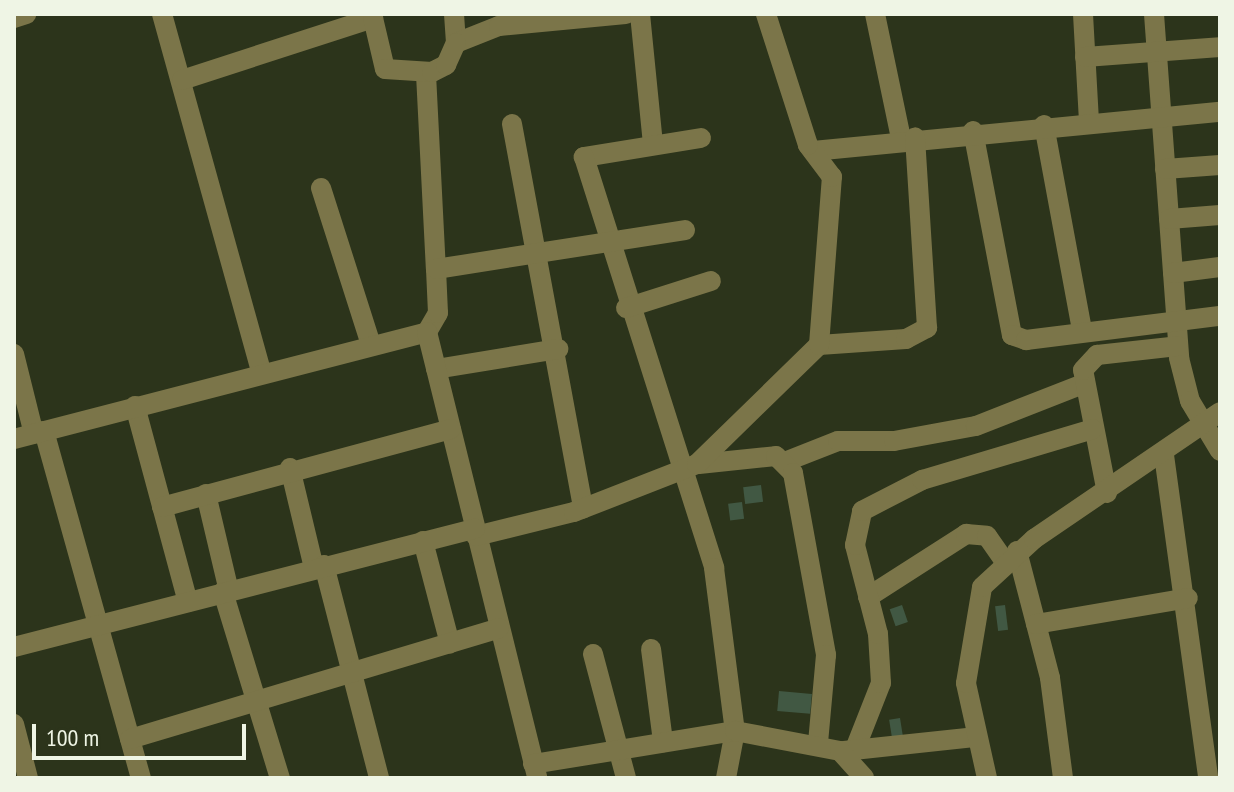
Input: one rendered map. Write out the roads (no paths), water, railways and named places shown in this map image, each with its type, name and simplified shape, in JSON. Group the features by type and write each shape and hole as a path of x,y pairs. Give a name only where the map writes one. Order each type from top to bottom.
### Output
{"street":[{"path":"14,18 26,14"},
{"path":"162,14 261,372"},
{"path":"182,80 373,18 385,69 426,74 446,65 456,43 454,14"},
{"path":"456,43 499,26 625,14"},
{"path":"640,14 653,144"},
{"path":"766,14 813,151 833,186 819,345"},
{"path":"688,468 819,345 906,339 927,328 908,138 875,14"},
{"path":"1083,14 1089,121"},
{"path":"1154,14 1178,346 1203,425 1220,451"},
{"path":"1085,57 1220,47"},
{"path":"426,74 438,313 427,332 535,771 620,749 735,731 848,750 974,737"},
{"path":"813,151 973,131 1220,112"},
{"path":"512,124 558,349 583,508"},
{"path":"1044,125 1077,331 1080,377 1107,493"},
{"path":"973,131 1008,328 1026,340 1077,331 1220,316"},
{"path":"701,138 584,157 626,308 688,468 714,568 735,731 726,778"},
{"path":"1165,169 1220,165"},
{"path":"321,188 371,345"},
{"path":"1169,219 1220,215"},
{"path":"436,269 538,258 685,230"},
{"path":"1173,273 1220,267"},
{"path":"626,308 711,281"},
{"path":"31,435 261,372 427,332"},
{"path":"14,647 423,541 476,533 583,508 688,468 787,461 838,441 894,441 976,426 1080,377 1097,355 1178,346"},
{"path":"436,369 558,349"},
{"path":"14,354 31,435 98,626 141,778"},
{"path":"135,406 188,602"},
{"path":"987,778 974,737 966,683 972,615 982,587 1011,556 1164,455 1220,412"},
{"path":"162,507 290,468 451,429"},
{"path":"848,750 881,683 868,597 855,545 862,511 922,480 1093,429"},
{"path":"1164,455 1188,598 1208,778"},
{"path":"787,461 826,655 818,743"},
{"path":"290,468 379,778"},
{"path":"206,494 226,592 280,778"},
{"path":"868,597 966,534 987,536 1011,556 1036,624 1063,778"},
{"path":"423,541 450,644"},
{"path":"1036,624 1188,598"},
{"path":"130,739 257,704 499,628"},
{"path":"651,649 663,742"},
{"path":"593,654 626,778"},
{"path":"14,724 22,769"},
{"path":"848,750 864,778"}]}
